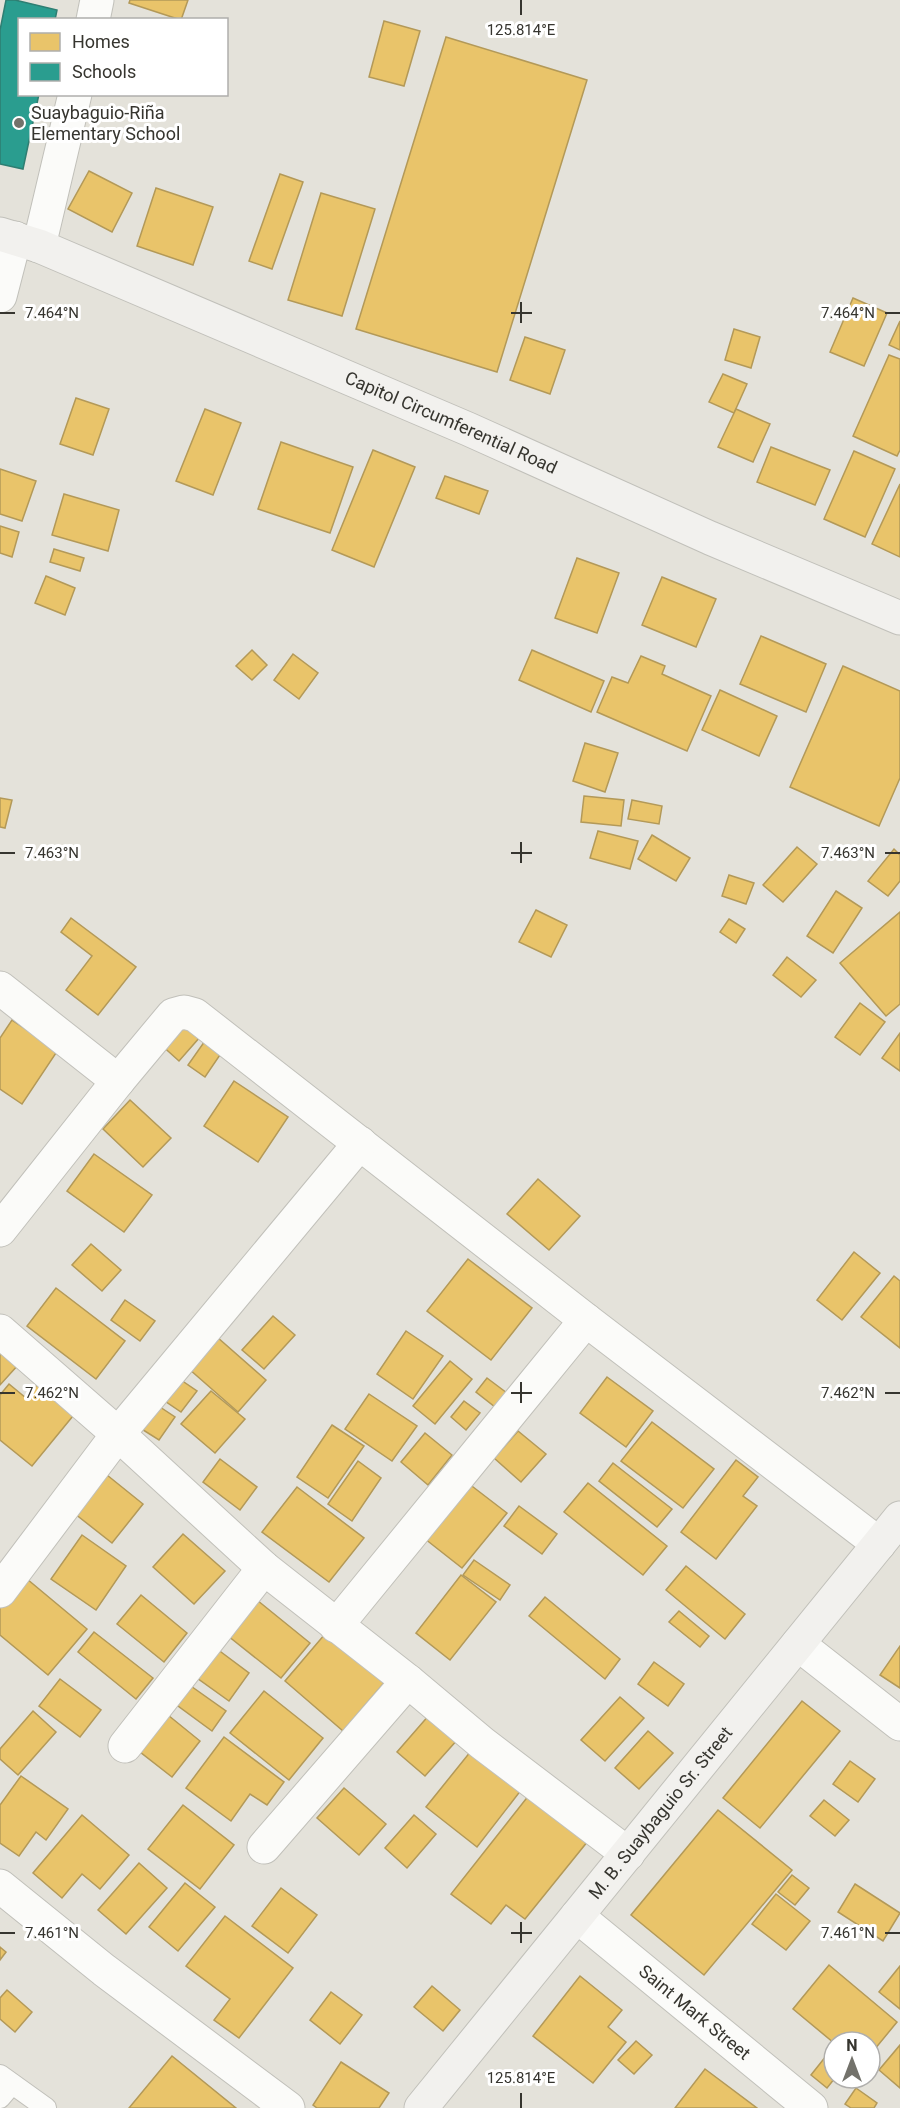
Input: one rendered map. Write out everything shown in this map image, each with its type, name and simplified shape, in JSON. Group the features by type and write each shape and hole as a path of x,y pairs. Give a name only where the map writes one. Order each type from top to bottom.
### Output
{"main road":[{"name":"Capitol Circumferential Road","path":"18,240 468,429 710,538 900,618"},
{"name":"M. B. Suaybaguio Sr. Street","path":"421,2108 900,1518"}],"street":[{"path":"93,18 97,0"},
{"path":"0,296 18,240 74,96"},
{"path":"0,988 118,1081"},
{"path":"0,1230 173,1015 184,1012 195,1015 586,1320 879,1544"},
{"path":"0,1591 118,1434 360,1143"},
{"path":"336,1626 586,1320"},
{"path":"0,1331 118,1434 264,1568 408,1681 482,1743 628,1854"},
{"path":"125,1746 264,1568"},
{"path":"798,1644 900,1724"},
{"path":"264,1846 408,1681"},
{"path":"0,1886 104,1970 288,2108"},
{"name":"Saint Mark Street","path":"577,1916 811,2108"}],"lane":[{"path":"4,2086 46,2108"}],"building: Homes":[{"path":"130,0 188,0 182,18 175,18 129,3"},
{"path":"384,21 420,31 404,86 369,77"},
{"path":"446,37 587,80 497,372 356,329"},
{"path":"89,171 132,193 112,232 68,209"},
{"path":"280,174 303,182 272,269 249,261"},
{"path":"156,188 213,207 193,265 137,246"},
{"path":"321,193 375,209 342,316 288,300"},
{"path":"853,298 887,313 864,366 830,352"},
{"path":"900,321 900,350 889,345"},
{"path":"734,329 760,337 751,368 725,360"},
{"path":"525,337 565,350 550,394 510,380"},
{"path":"889,355 900,359 900,450 897,456 853,436"},
{"path":"723,374 747,384 734,413 709,402"},
{"path":"76,398 109,409 93,455 60,444"},
{"path":"205,409 241,423 213,495 176,481"},
{"path":"736,409 770,424 753,462 718,447"},
{"path":"281,442 353,467 330,533 258,509"},
{"path":"771,447 830,470 815,505 757,482"},
{"path":"373,450 415,467 374,567 332,550"},
{"path":"854,451 895,469 865,537 824,519"},
{"path":"0,469 36,481 22,521 0,514"},
{"path":"445,476 488,491 479,514 436,498"},
{"path":"900,484 900,557 872,544"},
{"path":"64,494 119,510 108,551 52,535"},
{"path":"0,526 19,532 12,557 0,553"},
{"path":"54,549 84,558 80,571 50,562"},
{"path":"577,558 619,573 597,633 555,618"},
{"path":"46,576 75,588 65,615 35,603"},
{"path":"662,577 716,599 696,647 642,625"},
{"path":"761,636 826,664 806,712 740,684"},
{"path":"252,650 267,665 252,680 236,666"},
{"path":"532,650 604,681 591,712 519,680"},
{"path":"293,654 318,673 299,699 274,680"},
{"path":"641,656 665,666 662,674 711,696 687,751 597,712 612,677 628,683"},
{"path":"843,666 900,691 900,778 879,826 790,787"},
{"path":"720,690 777,716 759,756 702,730"},
{"path":"585,743 618,753 605,792 573,781"},
{"path":"584,796 624,800 621,826 581,822"},
{"path":"0,798 12,800 5,828 0,827"},
{"path":"632,800 662,806 659,824 628,819"},
{"path":"598,831 638,841 630,869 590,858"},
{"path":"652,835 690,858 676,881 638,859"},
{"path":"797,847 817,864 783,902 763,885"},
{"path":"894,849 900,855 900,881 888,896 868,881"},
{"path":"729,875 754,883 746,904 722,896"},
{"path":"836,891 862,908 833,953 807,936"},
{"path":"536,910 567,925 551,957 519,942"},
{"path":"900,912 900,1004 886,1016 840,963"},
{"path":"71,918 136,967 98,1015 66,990 92,956 61,932"},
{"path":"729,919 745,929 736,943 720,932"},
{"path":"787,957 816,980 801,997 773,975"},
{"path":"860,1003 885,1022 860,1055 835,1037"},
{"path":"12,1020 58,1050 22,1104 0,1089 0,1038"},
{"path":"180,1020 200,1037 179,1061 159,1043"},
{"path":"900,1033 900,1071 882,1058"},
{"path":"207,1038 224,1049 205,1077 188,1065"},
{"path":"234,1081 288,1117 258,1162 204,1126"},
{"path":"130,1100 171,1138 143,1167 103,1129"},
{"path":"94,1154 152,1195 124,1232 67,1191"},
{"path":"538,1179 580,1216 549,1250 507,1214"},
{"path":"91,1244 121,1270 102,1291 72,1265"},
{"path":"854,1252 880,1273 842,1320 817,1300"},
{"path":"468,1259 532,1308 491,1360 427,1311"},
{"path":"894,1276 900,1281 900,1348 861,1317"},
{"path":"56,1288 125,1341 96,1379 27,1326"},
{"path":"125,1300 155,1321 140,1341 111,1320"},
{"path":"273,1316 295,1335 264,1369 242,1350"},
{"path":"406,1331 443,1356 413,1399 377,1374"},
{"path":"217,1337 266,1380 238,1412 189,1369"},
{"path":"0,1350 18,1365 0,1385"},
{"path":"450,1361 472,1379 435,1424 413,1406"},
{"path":"175,1376 197,1391 181,1412 159,1397"},
{"path":"607,1377 653,1411 626,1447 580,1413"},
{"path":"487,1378 507,1393 495,1407 476,1392"},
{"path":"40,1381 77,1411 32,1466 0,1440 0,1395 9,1384 26,1398"},
{"path":"211,1391 245,1419 215,1453 181,1424"},
{"path":"369,1394 417,1426 392,1461 345,1429"},
{"path":"464,1401 480,1413 466,1430 451,1417"},
{"path":"157,1405 175,1417 159,1440 140,1428"},
{"path":"652,1422 714,1469 683,1508 621,1461"},
{"path":"332,1425 364,1446 328,1498 297,1477"},
{"path":"518,1431 546,1454 521,1482 494,1458"},
{"path":"425,1433 452,1455 428,1485 401,1462"},
{"path":"220,1459 257,1487 240,1510 203,1482"},
{"path":"736,1460 758,1477 743,1496 757,1506 716,1559 681,1532"},
{"path":"358,1461 381,1478 352,1521 328,1504"},
{"path":"613,1463 672,1509 657,1527 599,1481"},
{"path":"102,1471 143,1504 112,1543 70,1510"},
{"path":"464,1480 507,1513 462,1568 420,1535"},
{"path":"588,1483 667,1546 643,1575 564,1512"},
{"path":"297,1487 364,1538 329,1582 262,1532"},
{"path":"519,1506 557,1534 542,1554 504,1526"},
{"path":"183,1534 225,1571 194,1604 153,1567"},
{"path":"82,1535 126,1566 96,1610 51,1579"},
{"path":"474,1560 510,1585 500,1600 463,1575"},
{"path":"686,1566 745,1614 725,1639 666,1590"},
{"path":"21,1574 87,1629 48,1675 0,1635 0,1599"},
{"path":"461,1575 496,1602 450,1660 416,1633"},
{"path":"141,1595 187,1633 164,1662 117,1624"},
{"path":"252,1596 310,1643 281,1678 223,1632"},
{"path":"545,1597 620,1659 605,1679 529,1616"},
{"path":"679,1611 709,1636 700,1647 669,1622"},
{"path":"94,1632 153,1678 136,1699 78,1652"},
{"path":"325,1634 384,1683 343,1731 285,1681"},
{"path":"900,1646 900,1688 880,1675"},
{"path":"217,1649 249,1673 229,1701 197,1678"},
{"path":"654,1662 684,1684 668,1706 638,1684"},
{"path":"60,1679 101,1710 80,1737 39,1706"},
{"path":"188,1684 226,1711 212,1731 174,1703"},
{"path":"264,1691 323,1738 289,1780 230,1733"},
{"path":"620,1697 644,1718 605,1761 581,1740"},
{"path":"802,1701 840,1731 760,1828 723,1798"},
{"path":"33,1711 56,1732 18,1775 0,1759 0,1749"},
{"path":"163,1711 200,1741 172,1777 135,1748"},
{"path":"430,1714 458,1739 425,1776 397,1752"},
{"path":"648,1731 673,1753 639,1789 615,1768"},
{"path":"224,1737 284,1782 267,1805 250,1794 231,1821 186,1788"},
{"path":"475,1746 525,1785 477,1847 426,1807"},
{"path":"850,1761 875,1779 858,1802 833,1784"},
{"path":"21,1776 68,1809 46,1840 36,1832 19,1856 0,1843 0,1805"},
{"path":"344,1788 386,1824 359,1855 317,1818"},
{"path":"533,1790 592,1836 525,1919 506,1905 491,1924 451,1894"},
{"path":"824,1800 849,1820 835,1836 810,1816"},
{"path":"183,1805 234,1845 200,1889 148,1849"},
{"path":"718,1810 792,1870 704,1975 631,1915"},
{"path":"82,1815 129,1855 100,1889 82,1874 62,1898 33,1873"},
{"path":"414,1815 436,1834 407,1868 385,1848"},
{"path":"139,1863 167,1888 126,1934 98,1910"},
{"path":"792,1875 809,1888 795,1905 778,1892"},
{"path":"185,1883 215,1907 178,1951 149,1927"},
{"path":"855,1884 900,1913 883,1941 838,1912"},
{"path":"281,1888 317,1915 288,1953 252,1926"},
{"path":"776,1894 810,1921 786,1950 752,1924"},
{"path":"225,1916 293,1968 239,2038 214,2020 230,1999 186,1966"},
{"path":"0,1947 6,1952 0,1960"},
{"path":"829,1965 897,2022 882,2040 882,2030 822,2030 822,2033 793,2009"},
{"path":"900,1966 900,2009 879,1992"},
{"path":"580,1976 622,2010 608,2027 626,2042 593,2083 533,2036"},
{"path":"432,1986 460,2010 443,2031 414,2007"},
{"path":"7,1990 32,2012 15,2032 0,2019 0,1998"},
{"path":"331,1992 362,2015 340,2044 310,2020"},
{"path":"636,2041 652,2055 634,2074 618,2060"},
{"path":"900,2045 900,2088 882,2073 882,2066"},
{"path":"172,2056 236,2108 129,2108"},
{"path":"822,2061 822,2084 811,2075"},
{"path":"341,2062 389,2093 379,2108 317,2108 313,2105"},
{"path":"705,2069 757,2108 675,2108"},
{"path":"855,2090 859,2090 877,2103 874,2108 851,2108 845,2104"}],"building: Schools":[{"name":"Suaybaguio-Riña Elementary School","path":"6,0 57,10 55,18 18,18 18,96 39,96 23,169 0,164 0,30"}],"place":[{"name":"Suaybaguio-Riña Elementary School","path":"19,123"}]}
